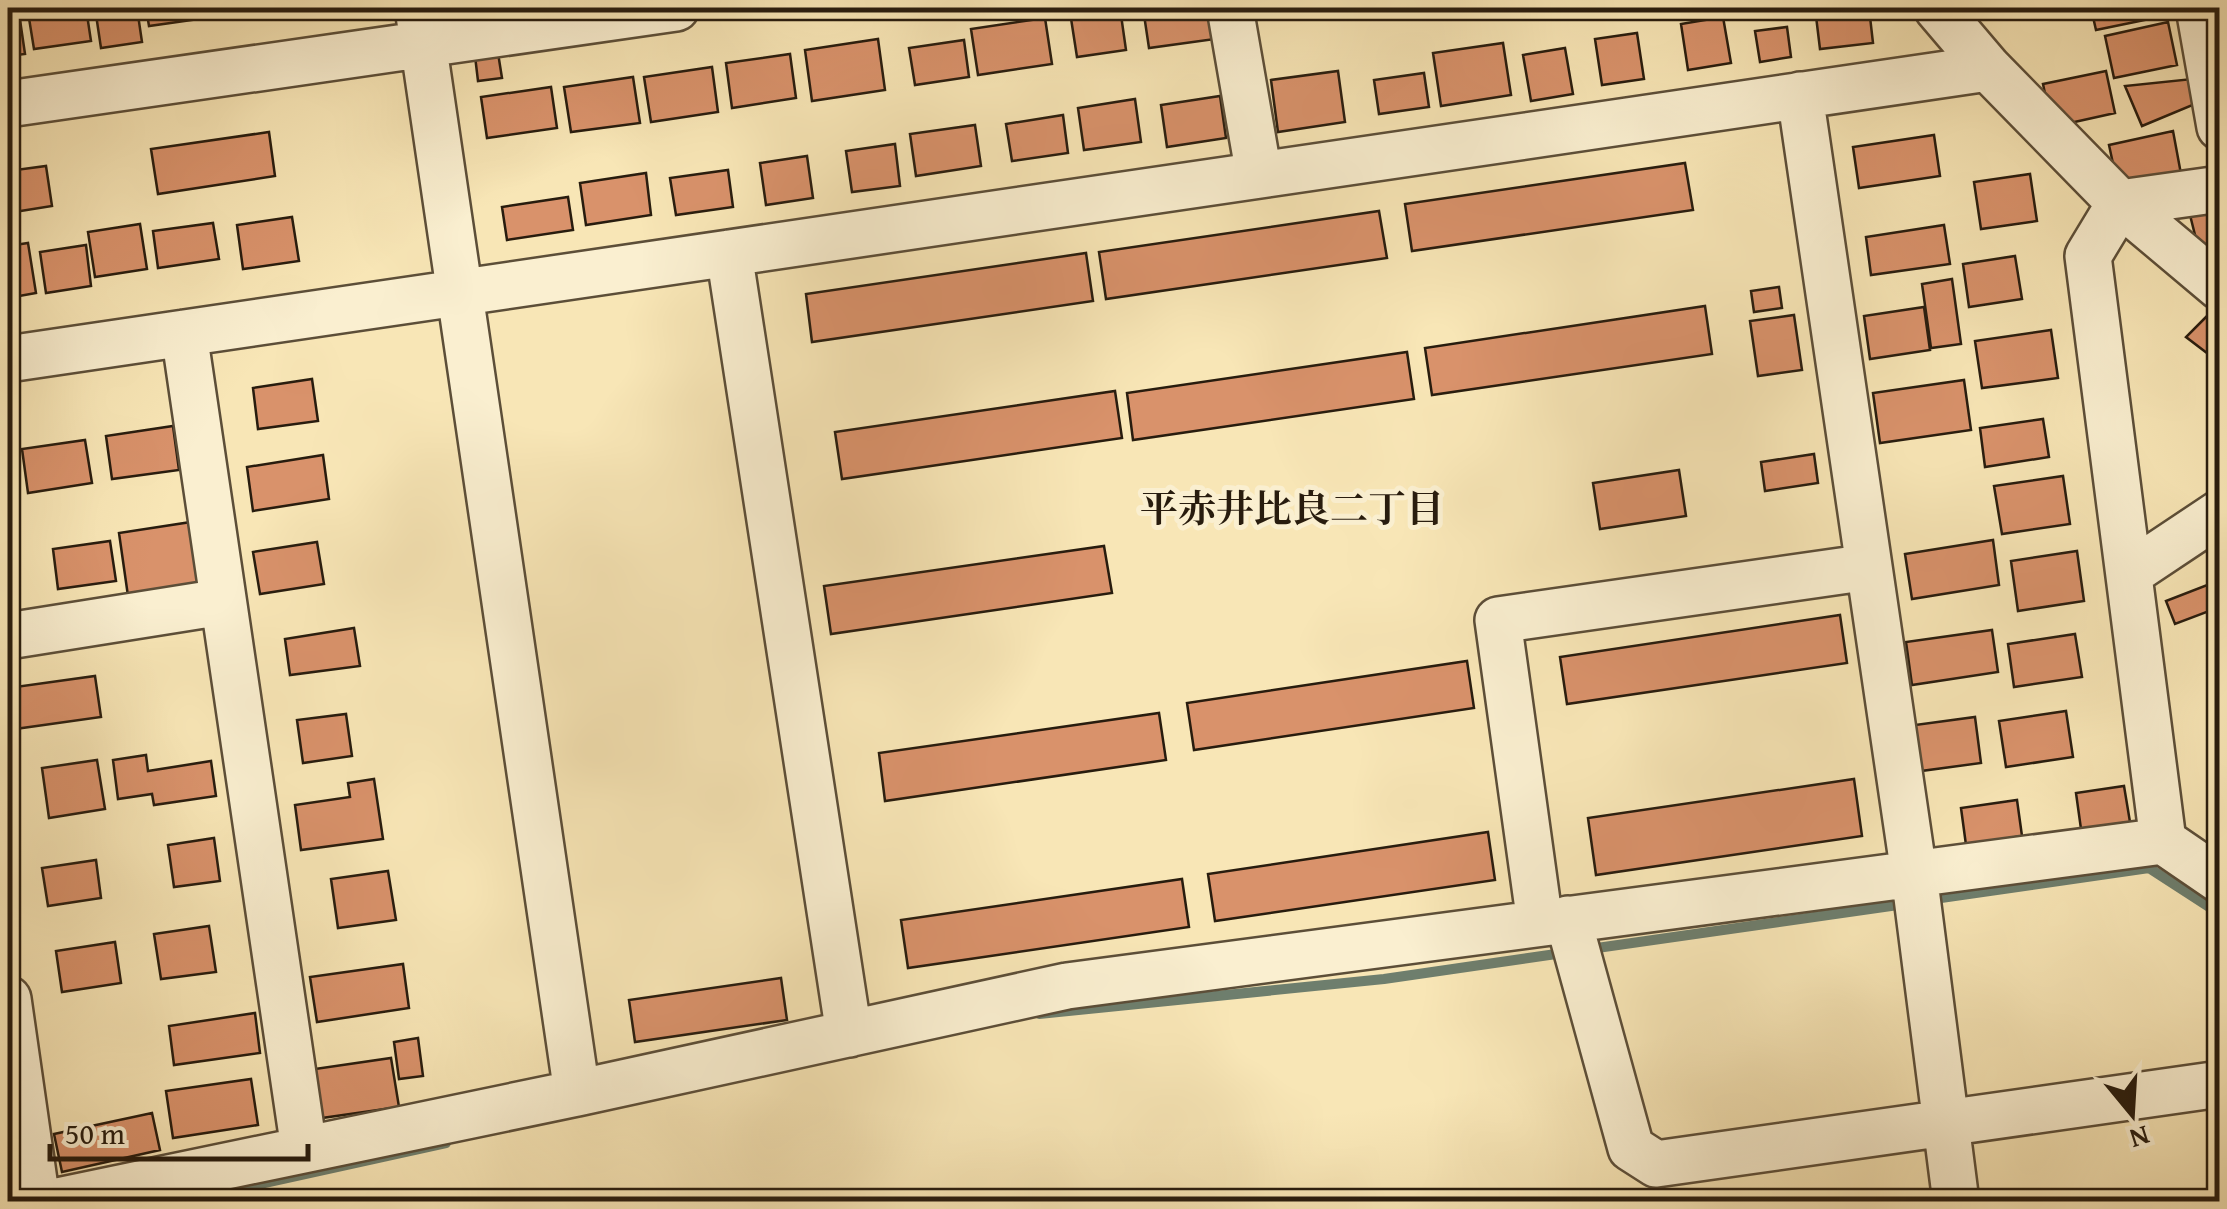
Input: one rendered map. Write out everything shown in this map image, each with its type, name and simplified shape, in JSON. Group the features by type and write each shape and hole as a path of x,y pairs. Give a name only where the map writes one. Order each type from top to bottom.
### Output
{"street":[{"path":"8,104 421,26 676,8"},
{"path":"1230,8 1259,175"},
{"path":"1937,8 1988,68 2120,203 2220,288"},
{"path":"2199,8 2220,127"},
{"path":"421,26 577,1093"},
{"path":"8,359 1988,68"},
{"path":"1800,95 1916,893 1956,1202"},
{"path":"2120,203 2220,188"},
{"path":"2120,203 2088,256 2163,840"},
{"path":"729,253 849,1034"},
{"path":"184,333 304,1150"},
{"path":"2130,573 2220,513"},
{"path":"1869,568 1498,620 1565,937 1631,1148 1656,1164 2220,1084"},
{"path":"8,636 222,602"},
{"path":"53,1202 1067,986 1565,937 1916,893 2163,840 2220,880"},
{"path":"8,999 38,1202"}],"building":[{"path":"86,8 91,41 34,49 28,12"},
{"path":"95,8 137,8 142,42 101,48"},
{"path":"146,8 197,8 199,19 149,26"},
{"path":"1120,8 1126,50 1077,57 1070,12"},
{"path":"1143,8 1210,8 1215,39 1149,48"},
{"path":"1350,8 1416,8 1417,10 1352,19"},
{"path":"1815,8 1869,8 1873,43 1820,49"},
{"path":"2091,8 2157,8 2159,17 2096,30"},
{"path":"19,13 25,54 8,56 8,15"},
{"path":"1723,17 1731,63 1688,70 1681,24"},
{"path":"1045,18 1052,64 978,75 971,29"},
{"path":"2168,22 2177,65 2114,78 2105,36"},
{"path":"1787,27 1791,57 1760,62 1755,31"},
{"path":"1637,33 1644,79 1602,85 1595,39"},
{"path":"878,39 885,90 812,101 805,50"},
{"path":"964,40 969,77 915,85 909,48"},
{"path":"1503,43 1511,95 1441,106 1433,53"},
{"path":"1565,48 1573,94 1531,101 1523,55"},
{"path":"498,53 502,78 478,81 475,56"},
{"path":"790,54 796,98 732,108 726,63"},
{"path":"712,67 718,112 651,122 644,77"},
{"path":"1338,71 1345,122 1278,132 1271,80"},
{"path":"2106,71 2115,113 2052,127 2043,84"},
{"path":"1424,73 1429,107 1379,114 1374,80"},
{"path":"633,77 640,123 571,132 564,87"},
{"path":"2192,79 2195,104 2142,126 2125,86"},
{"path":"551,87 557,128 487,138 481,97"},
{"path":"1220,96 1226,138 1167,147 1161,105"},
{"path":"1135,99 1141,142 1084,150 1078,108"},
{"path":"1063,115 1068,153 1012,161 1006,124"},
{"path":"975,125 981,166 916,176 910,134"},
{"path":"2173,131 2181,174 2118,187 2109,145"},
{"path":"269,132 275,176 158,194 151,149"},
{"path":"1934,135 1940,176 1859,188 1853,147"},
{"path":"895,144 900,186 852,192 846,151"},
{"path":"807,156 813,198 766,205 760,163"},
{"path":"1685,163 1693,210 1412,251 1405,204"},
{"path":"46,166 52,206 8,213 8,171"},
{"path":"728,170 733,207 676,215 670,178"},
{"path":"646,173 651,215 586,225 580,183"},
{"path":"2030,174 2037,221 1981,229 1974,182"},
{"path":"568,197 573,230 507,240 502,207"},
{"path":"2220,208 2220,250 2200,255 2190,215"},
{"path":"1379,211 1387,258 1106,299 1099,252"},
{"path":"292,217 299,261 243,269 237,225"},
{"path":"213,223 219,259 158,268 153,231"},
{"path":"140,224 147,269 95,277 88,232"},
{"path":"1944,225 1950,264 1871,275 1866,237"},
{"path":"28,243 36,293 8,298 8,246"},
{"path":"86,245 91,286 46,293 40,252"},
{"path":"1086,253 1093,301 812,342 806,294"},
{"path":"2015,256 2022,299 1969,307 1963,264"},
{"path":"1952,279 1961,344 1931,348 1922,284"},
{"path":"1779,287 1782,308 1754,312 1751,291"},
{"path":"1705,306 1712,354 1432,395 1425,348"},
{"path":"1924,307 1930,350 1870,359 1864,316"},
{"path":"1794,315 1802,370 1758,376 1750,321"},
{"path":"2206,317 2220,327 2220,363 2186,337"},
{"path":"2051,330 2058,378 1982,388 1975,341"},
{"path":"1407,352 1414,399 1133,440 1127,393"},
{"path":"312,379 318,421 258,429 253,388"},
{"path":"1964,380 1971,430 1880,443 1873,393"},
{"path":"1115,391 1122,438 842,479 835,432"},
{"path":"2043,419 2049,457 1985,467 1980,428"},
{"path":"173,426 179,470 112,479 106,436"},
{"path":"85,440 92,483 28,493 22,449"},
{"path":"1814,454 1818,483 1765,491 1761,462"},
{"path":"323,455 329,499 253,511 247,467"},
{"path":"1679,470 1686,516 1600,529 1593,483"},
{"path":"2063,476 2070,524 2002,534 1994,486"},
{"path":"191,522 201,585 128,596 119,533"},
{"path":"1993,540 1999,585 1912,599 1905,554"},
{"path":"110,541 116,581 58,589 53,549"},
{"path":"317,542 324,584 260,594 253,552"},
{"path":"1104,546 1112,593 831,634 824,586"},
{"path":"2077,551 2084,601 2018,611 2011,561"},
{"path":"13,574 18,615 8,616 8,575"},
{"path":"2220,580 2220,607 2175,624 2166,601"},
{"path":"1840,615 1847,663 1567,704 1560,657"},
{"path":"354,628 360,666 290,675 285,639"},
{"path":"1992,630 1998,672 1912,685 1906,642"},
{"path":"2075,634 2082,677 2014,687 2008,644"},
{"path":"1467,661 1474,708 1194,750 1187,703"},
{"path":"95,676 101,717 8,730 8,688"},
{"path":"2066,711 2073,757 2006,767 1999,721"},
{"path":"1159,713 1166,760 885,801 879,753"},
{"path":"346,714 352,756 303,763 297,720"},
{"path":"1975,717 1981,763 1921,771 1915,725"},
{"path":"146,755 148,771 211,761 216,796 154,805 152,794 118,799 113,760"},
{"path":"97,760 105,809 49,818 42,768"},
{"path":"374,779 383,839 301,850 295,805 350,797 348,783"},
{"path":"1854,779 1862,836 1596,875 1588,818"},
{"path":"2124,786 2130,822 2081,829 2076,793"},
{"path":"2017,800 2022,836 1966,845 1961,808"},
{"path":"1488,832 1495,880 1215,921 1208,874"},
{"path":"214,838 220,881 174,887 168,845"},
{"path":"96,860 101,898 48,906 42,868"},
{"path":"388,871 396,920 338,928 331,879"},
{"path":"1182,879 1189,927 908,968 901,920"},
{"path":"209,926 216,972 161,979 154,934"},
{"path":"115,942 121,983 62,992 56,951"},
{"path":"403,964 409,1008 317,1022 310,977"},
{"path":"781,978 787,1020 635,1042 629,1000"},
{"path":"255,1013 260,1053 174,1065 169,1026"},
{"path":"418,1038 423,1076 399,1079 394,1042"},
{"path":"391,1058 399,1107 315,1119 308,1070"},
{"path":"251,1079 258,1125 173,1138 166,1091"},
{"path":"152,1113 160,1150 62,1172 54,1134"}],"waterway":[{"path":"1927,900 2149,868 2220,914"},
{"path":"1590,949 1905,904"},
{"path":"1039,1014 1384,979 1563,953"},
{"path":"179,1202 446,1143"}],"district":[{"name":"平赤井比良二丁目","path":"1292,508"}]}
